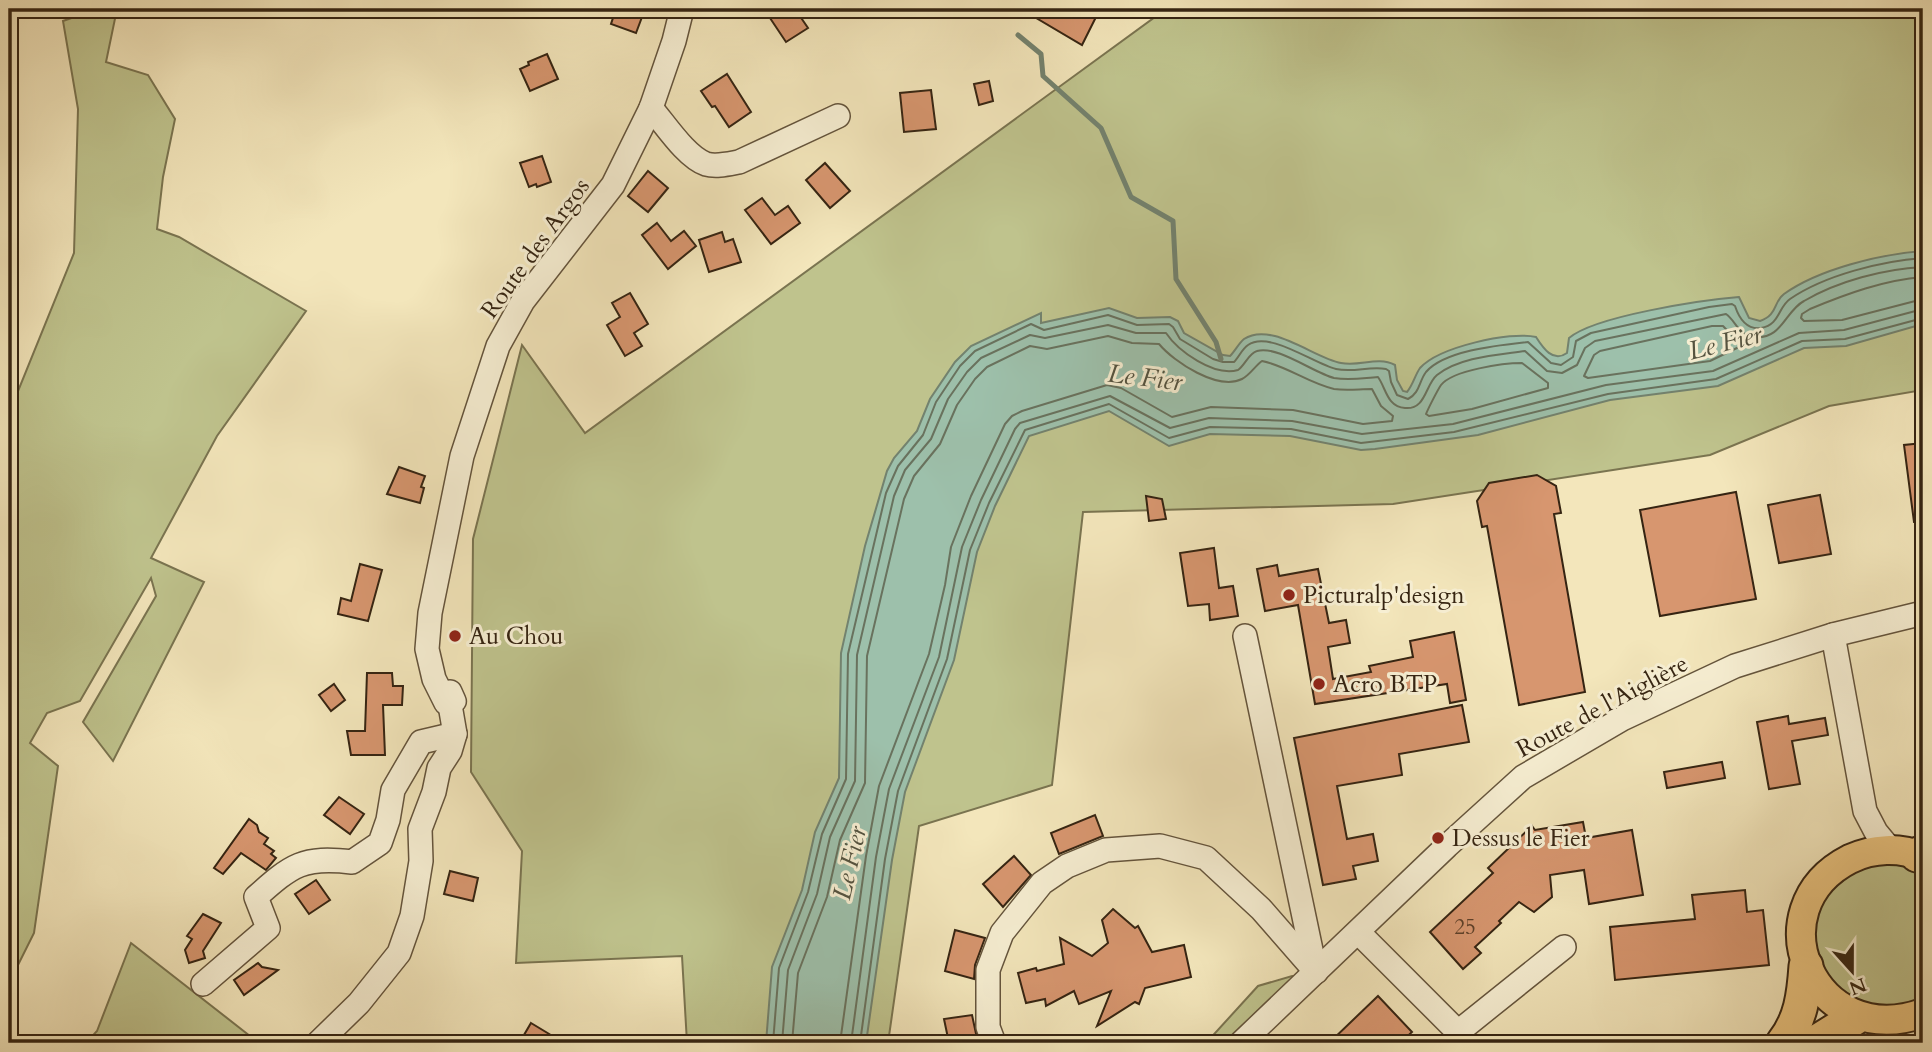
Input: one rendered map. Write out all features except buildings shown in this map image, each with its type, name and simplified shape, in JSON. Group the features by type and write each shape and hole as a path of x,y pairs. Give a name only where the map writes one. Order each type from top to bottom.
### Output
{"highway":[{"path":"1783,1043 1793,1028 1802,1005 1806,966"},
{"path":"1815,1043 1855,1018"}],"main road":[{"path":"1914,854 1865,853 1853,857 1827,874 1807,904 1800,937 1806,966 1824,996 1855,1018 1873,1022 1917,1021"}],"street":[{"name":"Route des Argos","path":"318,1043 359,1003 399,953 412,916 421,861 420,829 434,792 446,781 455,762 450,705 454,701 438,664 428,649 429,613 463,456 498,346 523,301 613,185 651,108 682,9"},
{"path":"651,108 694,158 708,165 739,162 838,116"},
{"name":"Route de l'Aiglière","path":"1241,1043 1523,777 1622,719 1735,666 1833,635 1923,613"},
{"path":"1833,635 1865,811 1876,832 1914,854"},
{"path":"1245,636 1316,972"},
{"path":"203,984 268,928 256,897 281,875 304,861 327,859 352,862 380,843 388,820 393,790 421,742 452,742"},
{"path":"1853,857 1865,811"},
{"path":"994,1043 988,1027 988,970 1002,933 1042,883 1067,866 1105,850 1160,846 1206,858 1261,909 1316,972"},
{"path":"1358,932 1458,1032 1564,947"}],"shaded area":[{"path":"97,9 117,9 106,62 148,75 175,119 163,177 157,229 179,237 306,311 217,436 151,558 204,582 113,761 83,722 156,596 151,578 80,701 47,713 30,743 58,766 34,933 9,983 9,427 16,396 74,253 78,109 63,21"},
{"path":"1161,9 1923,9 1923,390 1829,406 1710,455 1393,504 1083,512 1052,785 919,826 888,1043 687,1043 682,956 516,963 522,851 471,772 473,539 522,345 585,433 1159,14"},
{"path":"1886,861 1923,870 1923,1004 1874,1012 1832,988 1813,944 1814,920 1824,897 1860,866"},
{"path":"131,943 259,1043 86,1043 97,1031"},
{"path":"1292,976 1300,980 1233,1043 1206,1043 1258,986"}],"water":[{"name":"Le Fier","path":"1923,251 1923,324 1846,346 1804,348 1718,386 1610,400 1478,435 1375,449 1361,450 1290,436 1210,434 1169,446 1109,411 1029,436 995,506 977,552 954,660 905,792 892,860 866,1043 766,1043 772,967 802,890 815,832 839,778 841,653 865,546 887,471 894,458 917,431 930,399 955,362 971,346 1041,313 1041,323 1109,308 1137,318 1170,317 1178,321 1184,333 1223,355 1230,356 1244,339 1267,334 1341,363 1388,362 1395,365 1397,380 1403,391 1407,392 1420,368 1429,360 1475,342 1510,336 1536,337 1549,353 1562,356 1567,353 1569,338 1601,323 1676,305 1739,297 1749,318 1760,321 1773,312 1784,294 1815,277 1870,259"}],"waterway":[{"path":"1018,35 1041,54 1043,76 1101,128 1131,197 1173,221 1176,279 1216,342 1221,359"}],"place":[{"name":"Picturalp'design","path":"1289,595"},
{"name":"Au Chou","path":"455,636"},
{"name":"Acro BTP","path":"1319,684"},
{"name":"Dessus le Fier","path":"1438,838"}]}
